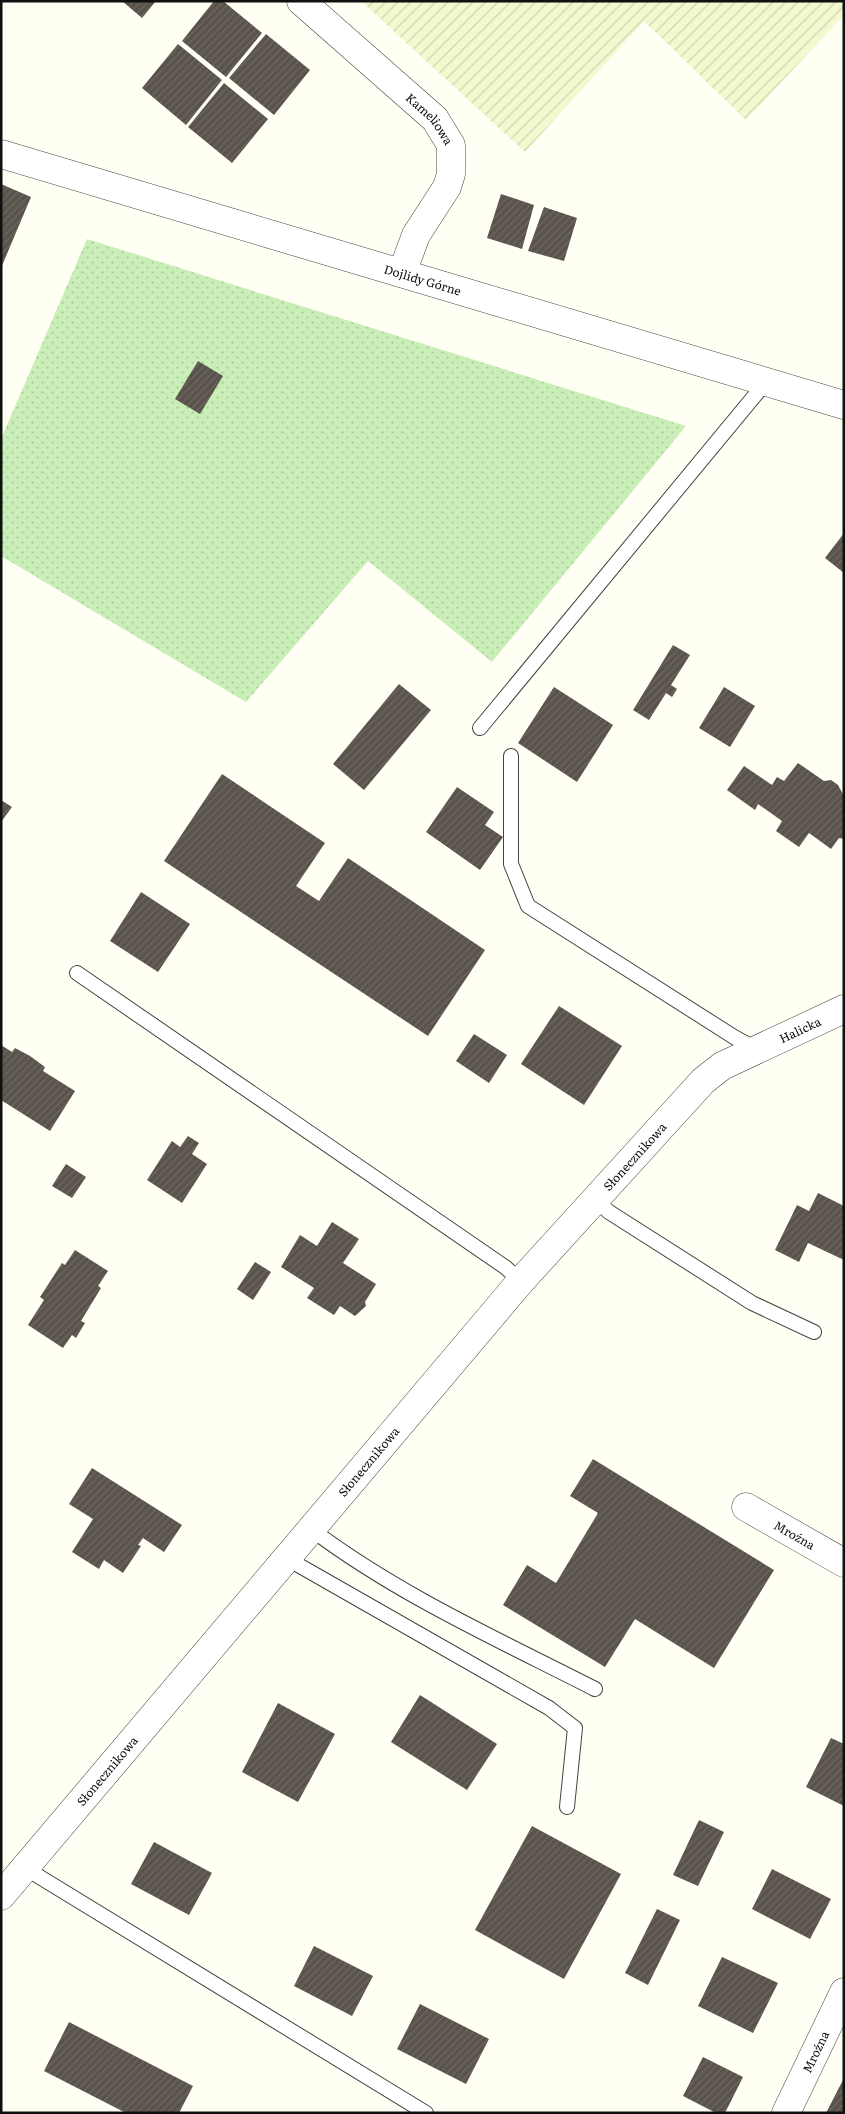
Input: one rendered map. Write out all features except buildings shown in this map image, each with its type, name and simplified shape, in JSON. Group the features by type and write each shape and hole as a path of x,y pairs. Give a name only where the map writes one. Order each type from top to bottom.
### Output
{"street":[{"name":"Kameliowa","path":"302,1 435,119 451,145 451,174 448,187 416,235 402,273"},
{"name":"Dojlidy Górne","path":"1,154 844,405"},
{"name":"Halicka","path":"756,1049 844,1009"},
{"name":"Słonecznikowa","path":"1,1896 521,1281 703,1081 722,1066 756,1049"},
{"name":"Mroźna","path":"746,1507 844,1563"},
{"name":"Mroźna","path":"786,2113 844,1992"}],"lane":[{"path":"480,728 766,382"},
{"path":"511,756 511,864 528,906 734,1037 756,1049"},
{"path":"77,973 497,1262 521,1281"},
{"path":"595,1198 609,1212 752,1303 814,1332"},
{"path":"311,1528 342,1551 441,1610 596,1688"},
{"path":"286,1558 549,1708 576,1728 567,1807"},
{"path":"25,1868 426,2113"}],"green space":[{"path":"361,1 844,1 844,15 746,120 644,21 525,152"},
{"path":"87,239 686,426 492,662 368,561 246,702 1,556 1,439"}]}
